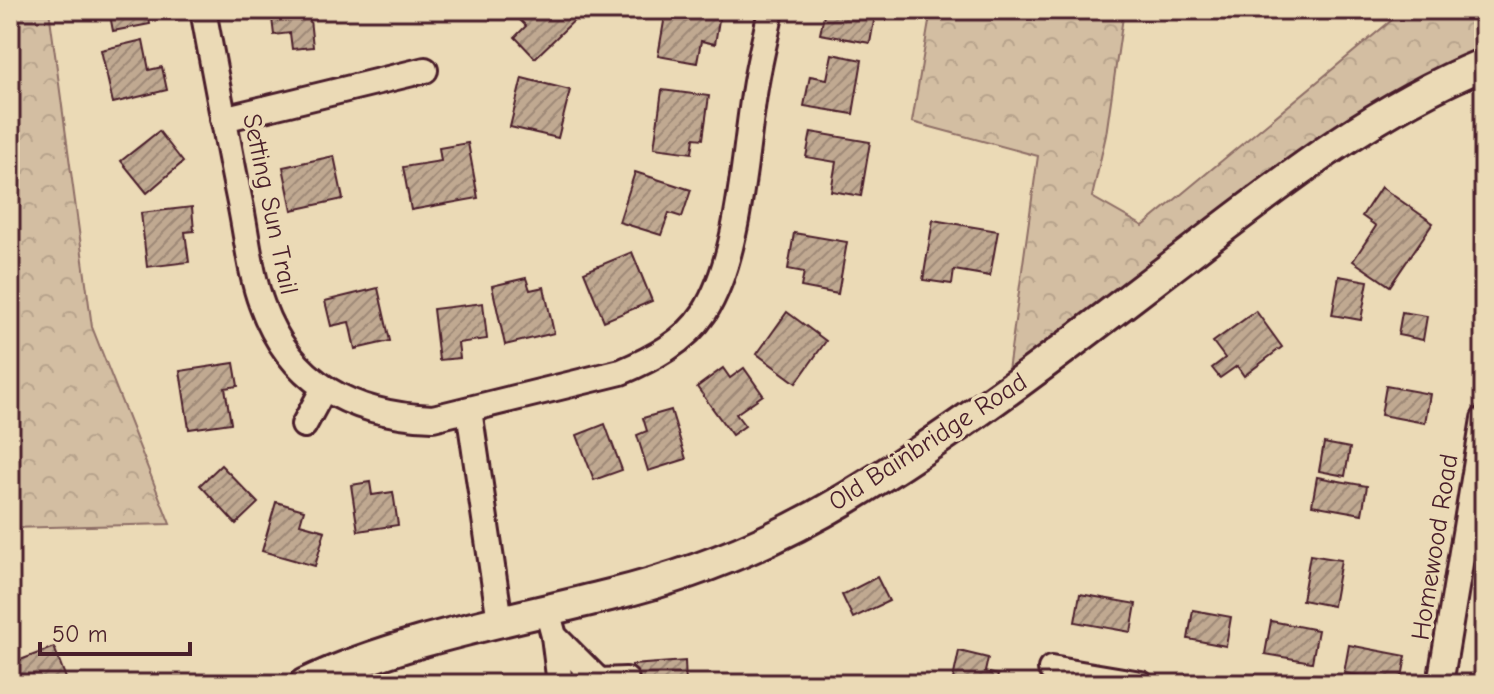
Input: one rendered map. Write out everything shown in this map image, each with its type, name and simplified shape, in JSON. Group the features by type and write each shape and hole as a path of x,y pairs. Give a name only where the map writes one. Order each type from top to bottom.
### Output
{"main road":[{"name":"Old Bainbridge Road","path":"305,684 375,655 500,621 550,623 732,555 787,531 847,498 944,436 1034,372 1314,159 1368,123 1484,64"}],"street":[{"name":"Setting Sun Trail","path":"203,10 261,302 284,349 323,390 373,411 433,418 621,372 648,361 670,347 702,315 723,269 738,203 755,88 771,10"},
{"path":"223,119 425,70"},
{"path":"304,425 323,390"},
{"path":"469,410 500,621"},
{"name":"Homewood Road","path":"1440,684 1484,419"},
{"path":"550,623 599,681 626,680"},
{"path":"550,623 560,684"},
{"path":"1051,669 1141,684"}],"green space":[{"path":"10,10 49,10 92,327 170,524 10,528"},
{"path":"931,10 1124,10 1106,135 1092,197 1143,226 1404,10 1484,10 1484,53 1007,378 1038,156 912,122"}],"building":[{"path":"109,10 148,10 150,24 113,31"},
{"path":"271,10 309,10 313,47 292,49 290,33 274,35"},
{"path":"510,10 584,11 535,58 515,37 526,26"},
{"path":"666,10 700,10 720,14 715,44 701,41 697,63 658,56"},
{"path":"825,10 876,10 870,43 820,34"},
{"path":"143,40 149,70 162,67 167,90 113,103 101,50"},
{"path":"832,54 862,60 853,114 804,106 810,76 827,79"},
{"path":"522,78 570,90 558,138 510,127"},
{"path":"662,90 709,96 703,139 694,138 692,153 654,148"},
{"path":"159,131 183,162 147,193 121,161"},
{"path":"811,132 870,142 861,196 831,191 836,162 806,157"},
{"path":"468,143 478,198 411,210 403,167 441,161 439,148"},
{"path":"334,156 343,199 292,210 283,167"},
{"path":"635,172 691,190 682,217 669,213 661,235 619,222"},
{"path":"1381,187 1433,223 1390,286 1353,261 1376,226 1362,216"},
{"path":"192,207 194,231 185,232 189,262 147,267 141,213"},
{"path":"933,220 998,231 990,276 954,270 952,284 923,280"},
{"path":"794,233 847,242 838,294 801,287 804,272 788,269"},
{"path":"632,252 652,301 604,321 584,272"},
{"path":"1339,276 1368,281 1361,320 1332,315"},
{"path":"526,278 530,290 544,287 554,333 505,345 492,286"},
{"path":"378,288 390,341 355,349 349,322 331,326 325,301"},
{"path":"483,303 487,339 458,343 460,358 439,360 433,309"},
{"path":"1256,311 1282,347 1244,376 1237,366 1220,378 1212,368 1225,358 1213,342"},
{"path":"787,312 826,341 796,383 757,354"},
{"path":"1402,312 1427,316 1423,340 1398,335"},
{"path":"234,363 238,386 225,388 231,423 189,429 180,371"},
{"path":"723,368 730,378 744,368 763,395 736,414 745,426 732,435 697,387"},
{"path":"1386,386 1430,394 1425,423 1381,415"},
{"path":"671,410 686,459 648,471 637,435 647,431 643,418"},
{"path":"605,424 622,470 594,480 577,435"},
{"path":"1324,443 1350,448 1345,476 1319,471"},
{"path":"221,465 258,503 236,524 200,485"},
{"path":"1317,477 1367,486 1362,514 1312,505"},
{"path":"370,482 372,495 393,492 398,525 358,531 351,485"},
{"path":"276,502 304,510 300,524 325,531 315,566 262,551"},
{"path":"1310,555 1341,560 1333,606 1302,600"},
{"path":"877,577 889,601 853,618 842,595"},
{"path":"1080,594 1136,604 1131,632 1075,622"},
{"path":"1193,610 1231,617 1226,646 1188,639"},
{"path":"1271,621 1318,630 1312,662 1265,654"},
{"path":"1349,645 1406,656 1401,683 1344,673"},
{"path":"54,647 67,681 60,684 10,684 10,664"},
{"path":"959,651 988,658 985,672 998,675 996,684 952,684"},
{"path":"685,661 686,684 633,684 632,665"}]}
